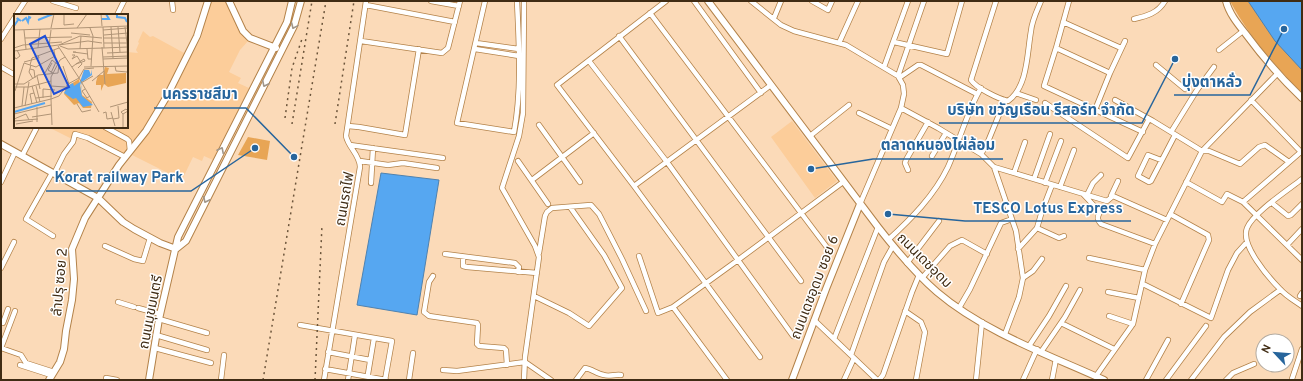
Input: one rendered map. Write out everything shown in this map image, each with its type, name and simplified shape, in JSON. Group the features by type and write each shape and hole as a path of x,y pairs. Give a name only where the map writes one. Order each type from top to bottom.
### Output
{"main road":[{"name":"ลำปรุ ซอย 2","path":"51,376 60,362 64,349 74,279 72,249 85,218 125,157 146,131 168,96 197,36 208,1"},
{"path":"230,1 243,31 250,38 273,48 282,49"},
{"name":"ถนนมุขมนตรี","path":"149,380 156,335 178,237 287,22 292,1"},
{"name":"ถนนมุขมนตรี","path":"176,249 186,240 294,26 301,1"},
{"name":"ถนนเดชอุดม","path":"708,1 843,182 888,240 921,277 958,308 982,322 1029,346 1104,380"},
{"path":"1226,1 1229,10 1277,74 1302,98"},
{"path":"1,144 98,198 123,222 150,238 176,249"},
{"name":"ถนนเดชอุดม ซอย 6","path":"792,380 860,204"}],"street":[{"path":"17,14 24,1"},
{"path":"53,1 76,8"},
{"path":"118,14 124,1"},
{"path":"172,1 173,10"},
{"path":"361,41 442,53 448,48 459,3 432,1"},
{"path":"485,1 475,50 457,123 514,132 518,112 520,82 518,1"},
{"path":"524,1 523,113 519,136 502,188 535,246 539,257 524,380"},
{"path":"666,1 557,85 634,186 760,358"},
{"path":"694,1 761,93"},
{"path":"751,1 781,25 794,31 846,45 884,67 898,77 903,85 904,94 901,108 860,204"},
{"path":"774,18 781,1"},
{"path":"812,1 828,10 832,1"},
{"path":"839,43 858,1"},
{"path":"884,67 908,1"},
{"path":"898,77 924,1"},
{"path":"894,42 947,54 962,1"},
{"path":"996,1 971,77 972,82 981,88 1008,101 1016,93 1025,74 1034,15 1041,1"},
{"path":"1069,1 1044,86 1143,132"},
{"path":"1134,19 1152,14 1159,9 1165,1"},
{"path":"366,3 455,22"},
{"name":"ถนนรถไฟ","path":"324,380 360,167 360,161 346,136 366,3"},
{"path":"650,13 829,250"},
{"path":"1,39 14,19"},
{"path":"1063,22 1121,48"},
{"path":"1219,50 1244,31"},
{"path":"619,36 768,238 801,280"},
{"path":"1096,110 1110,73 1125,41"},
{"path":"476,42 519,49"},
{"path":"1056,48 1110,73"},
{"path":"348,126 405,135 419,49"},
{"path":"475,50 519,56"},
{"path":"589,61 667,162 793,336"},
{"path":"898,77 918,65 921,65 977,94"},
{"path":"1156,65 1193,96"},
{"path":"1161,160 1148,155 1138,176 1149,182 1151,181 1161,160 1173,133 1193,96 1214,66"},
{"path":"1,67 14,74"},
{"path":"1096,376 1133,324 1145,270 1167,220 1202,151 1277,74"},
{"path":"634,186 771,85"},
{"path":"888,240 912,218 947,169 977,94 981,88"},
{"path":"1016,93 1036,100"},
{"path":"981,154 987,144 1005,100"},
{"path":"1115,100 1202,151 1209,151 1240,164 1259,147 1265,145 1289,162"},
{"path":"1243,202 1301,152 1251,100"},
{"path":"1045,103 1128,158 1149,119"},
{"path":"810,136 849,104"},
{"path":"901,108 928,122 981,154 994,167 1016,231 1023,278 1019,297 1005,334"},
{"path":"859,113 892,129"},
{"path":"908,170 905,163 906,160 928,122"},
{"path":"539,125 580,182"},
{"path":"22,156 36,128"},
{"path":"107,128 129,141 130,152"},
{"path":"532,180 594,133"},
{"path":"932,156 946,133"},
{"path":"53,236 26,219 64,154 73,142 75,134 88,138 125,157"},
{"path":"1034,179 1050,134"},
{"path":"1045,183 1061,141"},
{"path":"1014,173 1025,142"},
{"path":"350,145 443,158"},
{"path":"371,183 373,148"},
{"path":"1060,187 1074,150"},
{"path":"1,182 14,152"},
{"path":"360,161 388,166 403,163 438,168"},
{"path":"518,161 548,204"},
{"path":"994,167 1107,201 1118,181"},
{"path":"1086,194 1092,183 1101,175"},
{"path":"1302,179 1257,215 1246,229 1247,242 1255,260 1280,290 1302,306"},
{"path":"639,256 658,313 673,307 843,182"},
{"path":"1186,182 1222,202 1227,194 1243,202 1302,260"},
{"path":"1018,249 1037,228 1052,185"},
{"path":"1086,194 1100,212 1097,217 1101,224 1156,244"},
{"path":"1111,196 1167,220"},
{"path":"1272,203 1288,216 1302,204"},
{"path":"538,254 547,212 552,208 591,205 598,214 622,259 646,311"},
{"path":"534,296 569,313 589,326 622,288 604,255 570,207"},
{"path":"1170,214 1208,235 1208,240 1181,304"},
{"path":"958,308 970,289 1001,223 1012,219"},
{"path":"907,262 940,221"},
{"path":"834,339 878,227"},
{"path":"1037,228 1059,238 1064,236"},
{"path":"1287,245 1302,229"},
{"path":"105,246 134,259 143,261 150,238"},
{"path":"814,320 878,380 883,375 905,311 921,277 950,246 962,240 987,254"},
{"path":"1,268 14,242"},
{"path":"1143,284 1211,318 1228,270 1237,253 1247,242"},
{"path":"844,380 884,262 893,246"},
{"path":"445,254 515,263 519,267 518,272"},
{"path":"463,256 463,266 537,273"},
{"path":"1089,258 1145,270"},
{"path":"1023,278 1033,271 1042,259"},
{"path":"433,276 429,282 424,312 426,315 477,323 477,344 479,346 504,348 506,350 507,365"},
{"path":"1029,346 1049,316 1066,286"},
{"path":"1023,380 1039,350 1061,323 1080,290"},
{"path":"1191,380 1224,337 1250,312 1280,290"},
{"path":"1108,292 1139,298"},
{"path":"118,302 207,333"},
{"path":"673,307 727,380"},
{"path":"1,322 3,324 8,309"},
{"path":"15,311 1,348 21,355 28,364 51,376"},
{"path":"905,311 921,322 924,332 916,380"},
{"path":"1109,316 1133,324"},
{"path":"976,380 982,322"},
{"path":"1061,323 1114,349"},
{"path":"300,325 392,341 385,380 367,378 325,369"},
{"path":"1166,380 1206,326"},
{"path":"156,335 208,350"},
{"path":"348,380 355,335"},
{"path":"367,378 374,338"},
{"path":"1146,380 1168,340"},
{"path":"155,348 211,363"},
{"path":"1292,379 1302,349"},
{"path":"328,352 370,360"},
{"path":"409,380 413,353"},
{"path":"221,380 224,355"},
{"path":"1052,380 1056,358"},
{"path":"443,370 457,371 525,362 551,380"},
{"path":"1226,380 1233,373 1254,364"},
{"path":"20,365 51,376"},
{"path":"576,380 585,368 605,376 616,374 621,375"},
{"path":"106,378 117,380"}],"shaded area":[{"path":"210,1 226,1 249,40 240,50 229,72 241,78 238,83 249,88 213,160 204,156 202,161 193,157 182,180 132,155 168,101 201,38"},
{"path":"1230,1 1302,1 1302,93 1263,50 1245,26"},
{"path":"143,31 150,37 153,36 186,54 161,102 143,130 124,155 75,131 72,139 50,128 128,128 128,52 138,53 136,50 139,43 138,42"},
{"path":"792,121 837,181 815,198 771,137"},
{"path":"248,137 270,141 267,160 238,155"}],"water":[{"path":"1248,1 1302,1 1302,70 1275,41"},
{"path":"381,173 439,180 417,315 357,305"}],"railway":[{"path":"292,124 312,1"},
{"path":"263,380 326,1"},
{"path":"335,124 354,1"},
{"path":"285,118 292,68 302,39"},
{"path":"315,380 322,225"}],"place":[{"name":"บุ่งตาหลั่ว","path":"1284,29"},
{"name":"บริษัท ขวัญเรือน รีสอร์ท จำกัด","path":"1175,59"},
{"name":"Korat railway Park","path":"255,148"},
{"name":"นครราชสีมา","path":"294,157"},
{"name":"ตลาดหนองไผ่ล้อม","path":"811,169"},
{"name":"TESCO Lotus Express","path":"888,214"}]}
